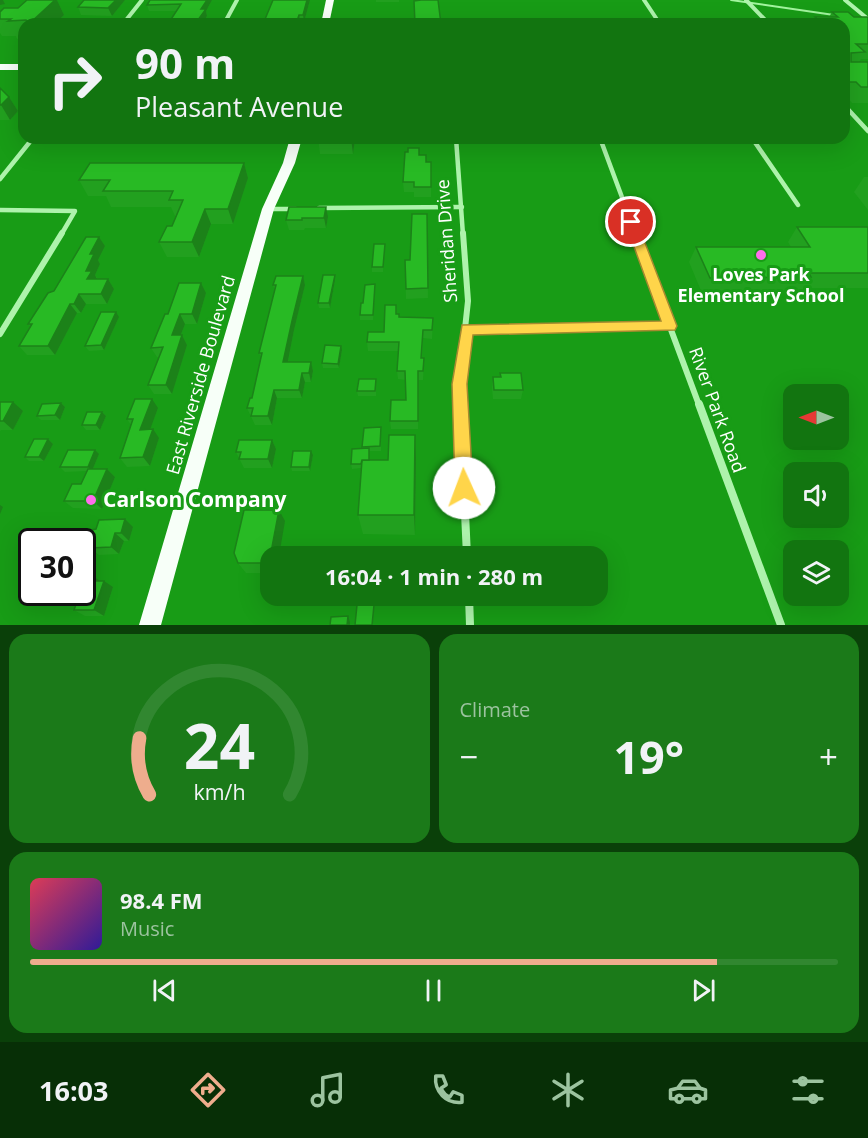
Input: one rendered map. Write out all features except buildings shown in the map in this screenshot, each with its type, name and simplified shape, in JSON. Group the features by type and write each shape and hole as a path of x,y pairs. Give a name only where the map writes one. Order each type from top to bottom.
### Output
{"main road":[{"path":"326,18 330,0"},
{"path":"0,67 18,67"},
{"path":"0,75 18,75"},
{"name":"East Riverside Boulevard","path":"150,625 268,209 289,163 294,144"}],"street":[{"path":"128,18 142,0"},
{"path":"227,18 237,0"},
{"path":"644,0 656,18"},
{"path":"746,0 763,18"},
{"path":"845,0 867,18"},
{"path":"850,111 868,130"},
{"path":"0,179 28,144"},
{"name":"Sheridan Drive","path":"457,144 468,301 467,329 459,384 467,546"},
{"name":"River Park Road","path":"602,144 781,625"},
{"path":"756,144 798,205"},
{"path":"314,208 462,207"},
{"path":"268,209 302,208"},
{"path":"0,210 75,211 0,334"},
{"path":"467,329 670,326"},
{"path":"469,606 470,625"}],"waterway":[{"path":"731,0 834,15"}],"place":[{"name":"Loves Park Elementary School","path":"761,255"},
{"name":"Carlson Company","path":"91,500"}],"route":[{"path":"464,488 459,384 467,329 670,326 631,222"}]}
